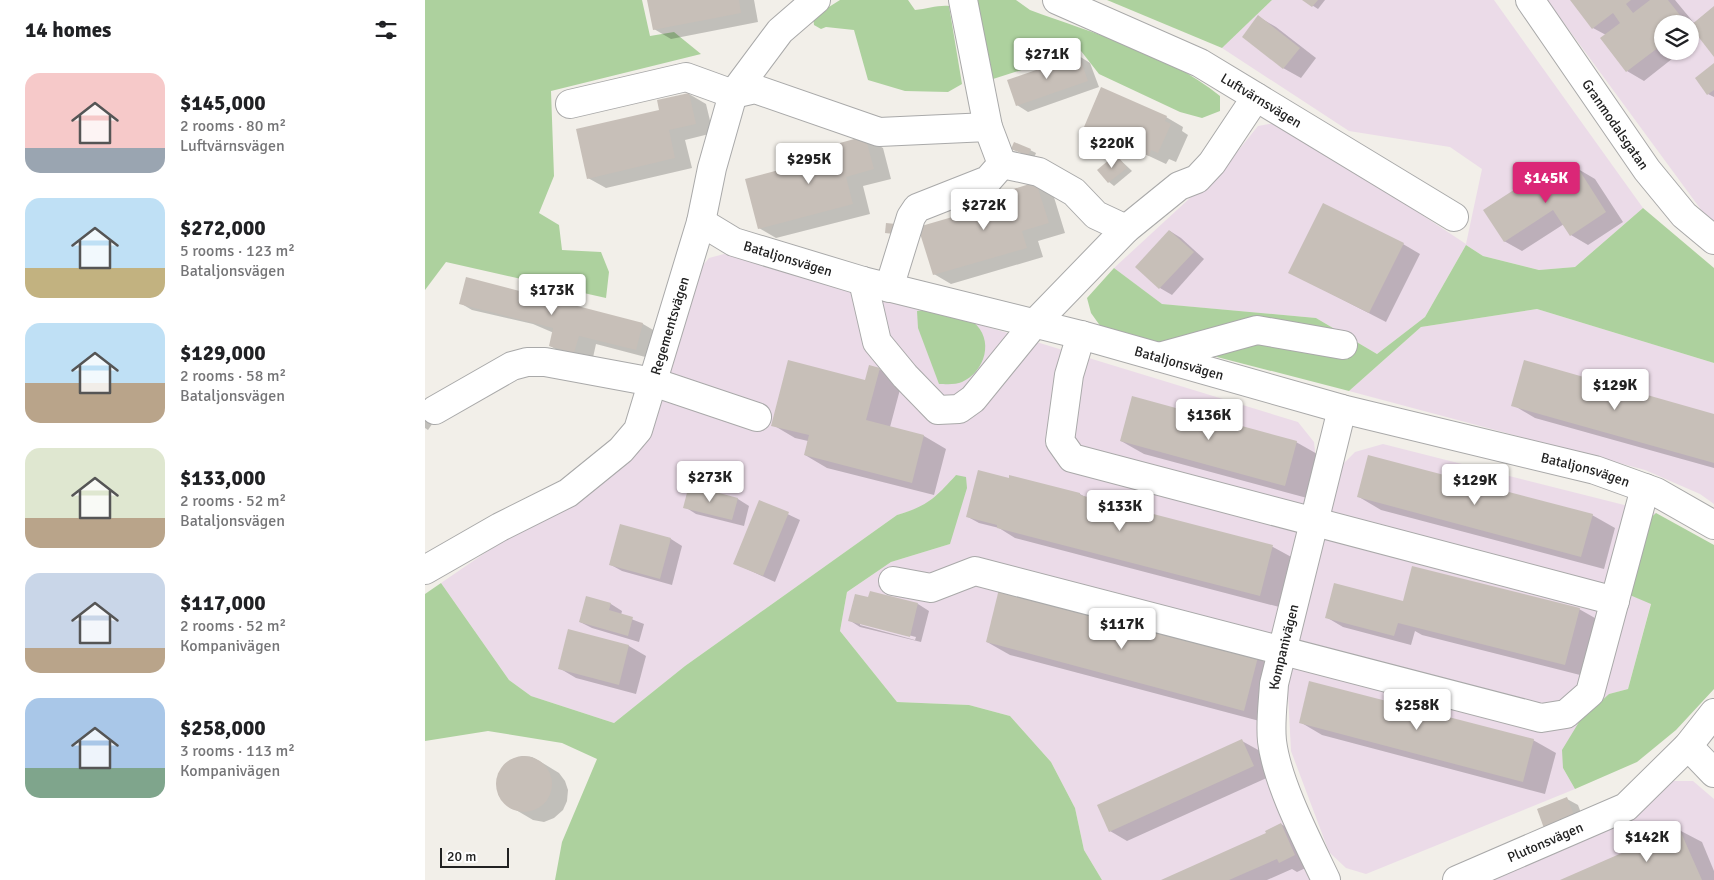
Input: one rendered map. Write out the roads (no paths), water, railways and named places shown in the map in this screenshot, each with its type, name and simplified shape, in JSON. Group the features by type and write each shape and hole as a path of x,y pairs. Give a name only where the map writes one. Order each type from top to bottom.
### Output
{"street":[{"name":"Regementsvägen","path":"425,570 501,527 568,493 621,450 638,430 701,222 712,168 733,94 780,31 816,0"},
{"path":"963,0 988,127 1002,164"},
{"name":"Luftvärnsvägen","path":"1057,0 1200,63 1454,217"},
{"name":"Granmodalsgatan","path":"1530,0 1647,170 1684,215 1714,240"},
{"path":"570,104 686,77 733,94 755,89 879,132 988,127"},
{"path":"863,281 877,342 905,376 938,410 959,409 973,399 1034,324 1126,229 1179,186 1197,179 1212,162 1256,97"},
{"path":"1002,164 1039,172 1074,192 1096,215 1126,229"},
{"path":"889,288 911,217 917,208 988,180 1002,164"},
{"name":"Bataljonsvägen","path":"701,222 734,242 863,281 1081,335 1343,409 1595,470 1645,488 1691,510 1714,525"},
{"path":"1157,357 1257,330 1343,344"},
{"path":"1081,335 1069,375 1060,441 1072,458 1615,601"},
{"path":"435,410 512,366 527,362 545,362 653,382 757,417"},
{"name":"Kompanivägen","path":"1326,880 1301,828 1282,778 1272,742 1274,684 1343,409"},
{"path":"893,581 931,588 975,571 1541,718 1566,714 1590,693 1645,488"},
{"name":"Plutonsvägen","path":"1457,880 1626,807 1689,746 1714,713"},
{"path":"1689,746 1714,773"}]}
